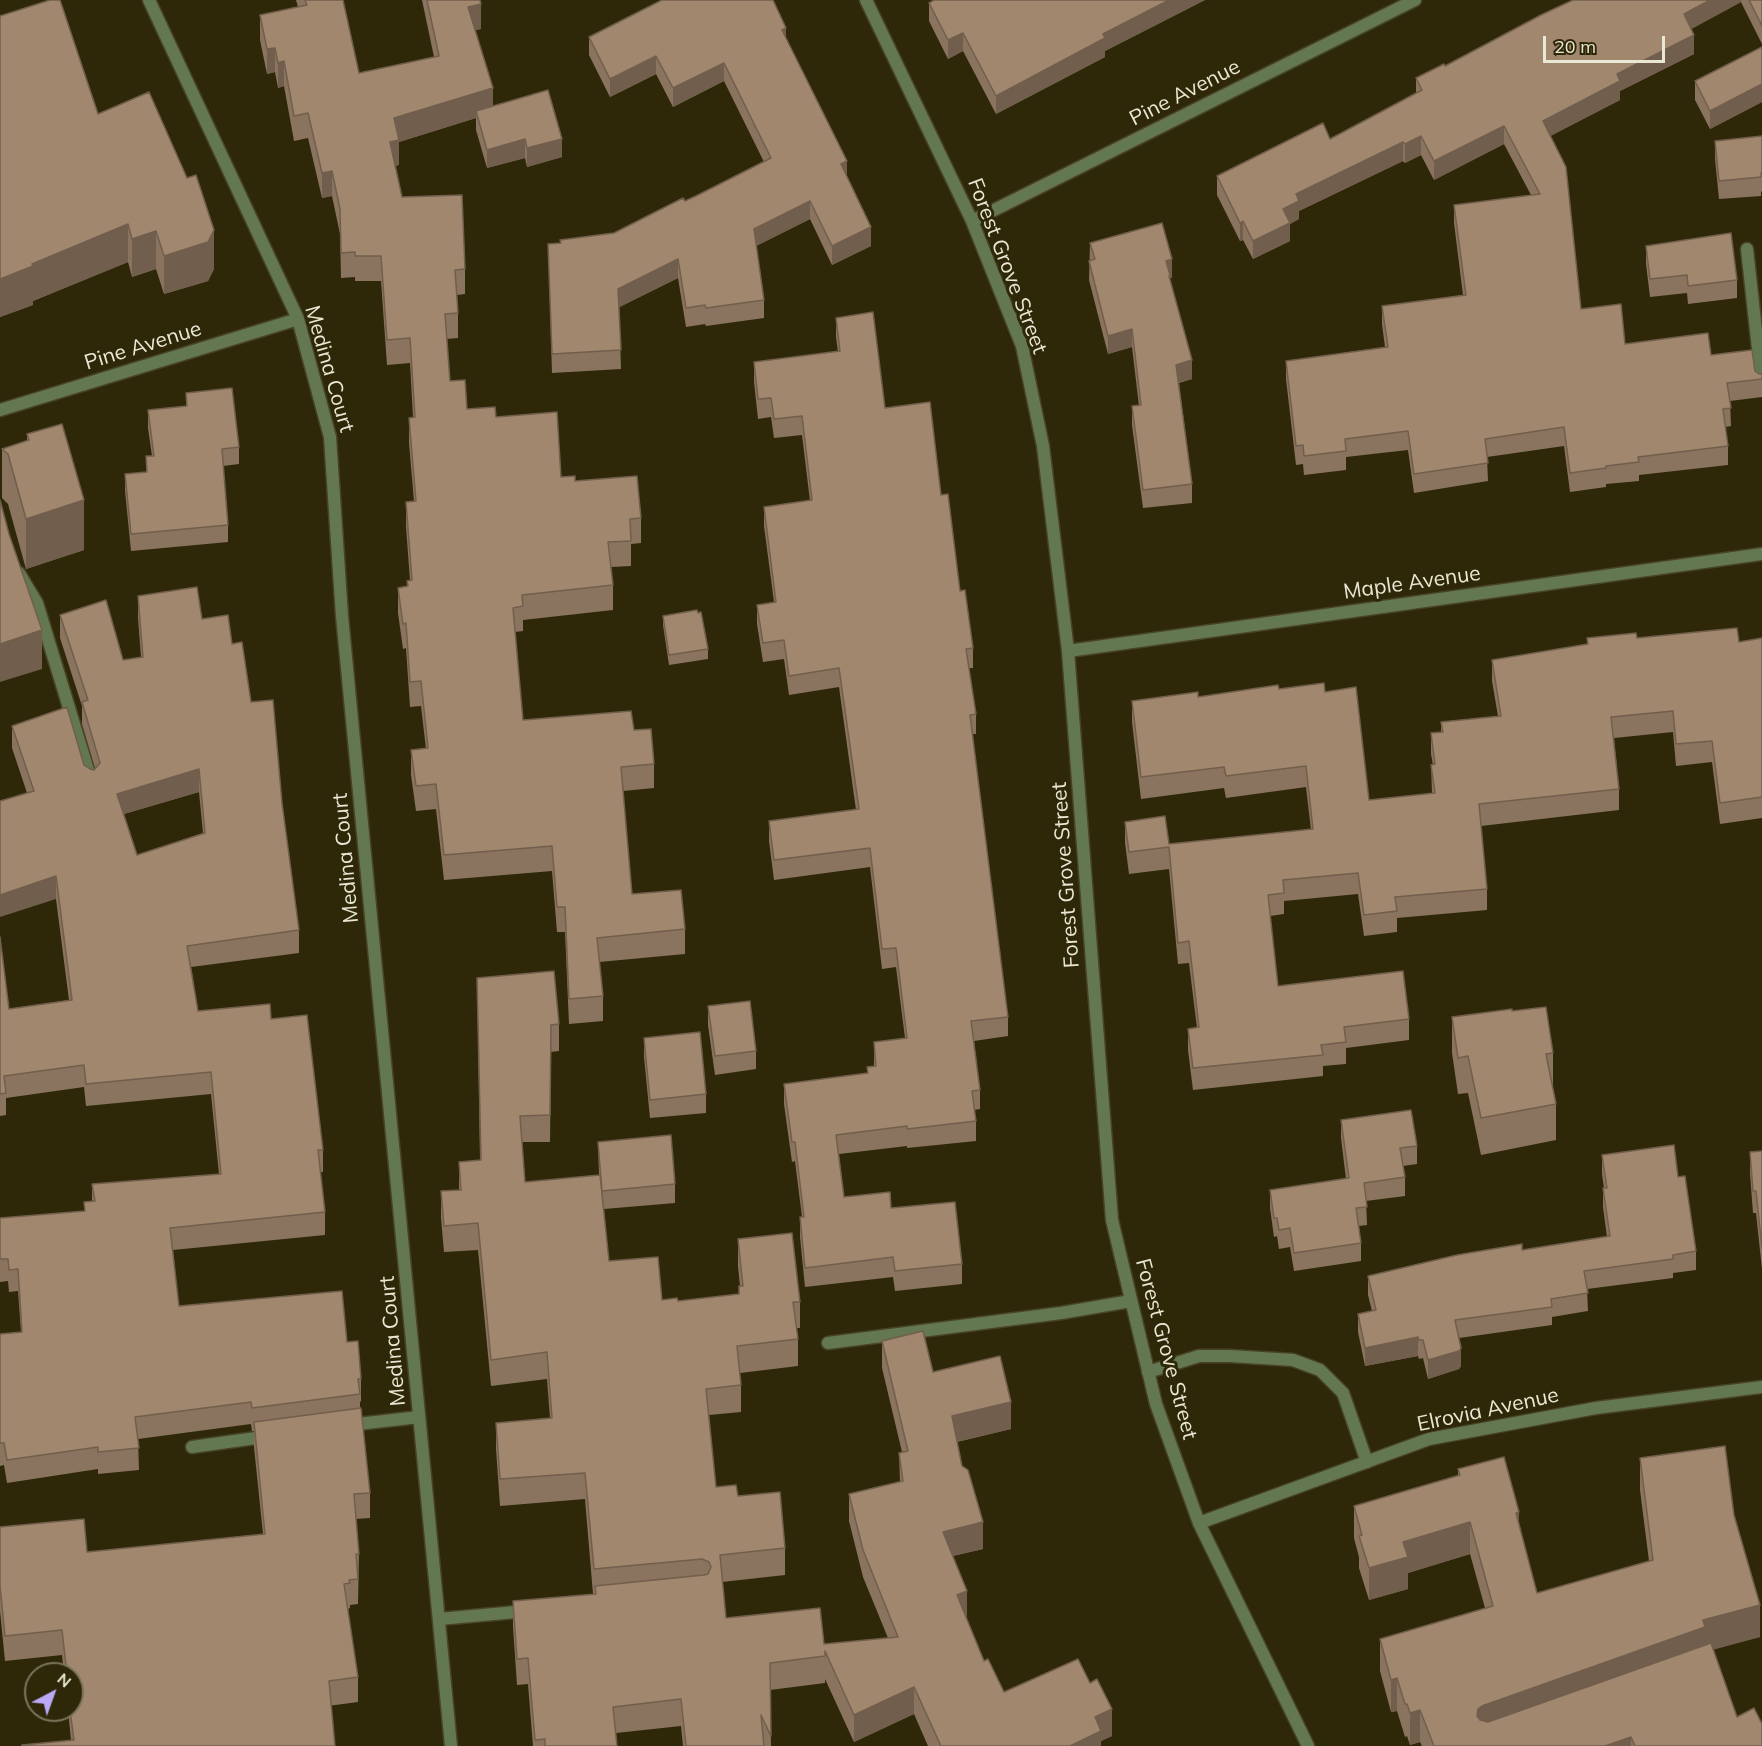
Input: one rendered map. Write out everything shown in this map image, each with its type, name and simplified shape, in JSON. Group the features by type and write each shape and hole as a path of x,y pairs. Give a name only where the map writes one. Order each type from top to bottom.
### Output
{"street":[{"name":"Medina Court","path":"150,0 298,319 330,437 342,616 451,1746"},
{"name":"Forest Grove Street","path":"866,0 972,221 1022,346 1042,446 1068,651 1112,1220 1156,1404 1199,1523 1308,1746"},
{"name":"Pine Avenue","path":"972,221 1414,0"},
{"path":"1747,249 1762,385"},
{"name":"Pine Avenue","path":"0,410 298,319"},
{"name":"Maple Avenue","path":"1068,651 1762,554"},
{"path":"15,559 17,570 37,603 92,784"},
{"path":"828,1343 1061,1313 1131,1301"},
{"path":"1148,1372 1199,1356 1293,1360 1320,1370 1343,1393 1367,1462"},
{"name":"Elrovia Avenue","path":"1199,1523 1430,1439 1596,1408 1762,1388"},
{"path":"331,1428 419,1417"},
{"path":"192,1447 285,1434"},
{"path":"439,1619 538,1610"}],"building":[{"path":"50,0 60,0 98,114 149,92 187,178 196,175 214,230 208,242 164,256 156,231 132,239 128,224 0,279 0,16"},
{"path":"305,0 343,0 359,73 439,56 427,0 480,0 481,4 468,7 493,88 394,118 399,140 390,142 402,197 462,195 465,269 455,270 458,313 445,314 450,381 465,380 467,409 495,407 496,417 557,412 561,477 575,476 575,481 637,476 641,518 630,519 631,541 608,542 613,585 522,595 523,606 513,608 523,720 631,711 634,730 651,729 654,764 621,767 632,894 681,890 685,929 597,938 603,996 569,999 565,907 557,907 552,846 444,855 436,784 416,786 411,750 428,748 421,681 410,682 406,623 403,624 398,588 408,586 407,581 412,580 406,502 416,501 409,418 415,417 410,338 387,340 381,256 355,256 355,252 341,253 340,209 332,171 322,173 308,113 294,116 284,61 278,63 275,48 267,49 260,15 307,5"},
{"path":"662,0 773,0 786,28 782,30 847,161 841,164 871,227 832,246 810,201 754,229 764,300 706,308 705,305 686,308 678,259 618,289 621,350 552,354 548,244 561,243 560,240 614,233 683,198 685,201 696,196 771,158 724,63 673,88 656,56 610,79 589,37"},
{"path":"934,0 1169,0 1103,34 1105,38 996,96 963,33 948,40 929,3"},
{"path":"1573,0 1710,0 1684,14 1694,35 1617,74 1620,81 1543,121 1566,167 1581,309 1621,304 1625,344 1708,333 1711,355 1752,350 1755,371 1762,374 1762,379 1727,383 1731,408 1723,409 1728,446 1638,457 1639,462 1570,473 1564,427 1485,439 1488,463 1414,474 1408,431 1345,439 1346,451 1304,456 1303,445 1296,446 1286,361 1388,347 1382,306 1466,295 1454,205 1540,194 1504,126 1434,161 1421,136 1405,144 1403,142 1296,194 1299,201 1283,209 1290,223 1253,241 1243,221 1240,223 1217,176 1323,123 1330,139 1422,90 1416,78 1444,64 1445,66"},
{"path":"1749,0 1762,0 1762,26"},
{"path":"1762,47 1762,84 1710,111 1695,81"},
{"path":"548,90 562,139 527,148 525,139 487,150 476,111"},
{"path":"1762,136 1761,177 1719,181 1715,141"},
{"path":"1162,223 1172,259 1166,261 1169,276 1192,360 1176,365 1192,484 1143,490 1132,406 1141,405 1132,329 1108,336 1089,261 1095,259 1090,243"},
{"path":"1731,233 1737,280 1688,286 1687,275 1650,279 1646,246"},
{"path":"873,312 885,408 930,402 941,495 948,494 960,591 965,590 973,648 966,649 976,714 970,715 1008,1017 971,1021 980,1090 972,1091 976,1121 907,1129 907,1126 836,1135 844,1197 890,1192 891,1208 955,1202 962,1264 895,1271 893,1257 805,1268 800,1217 804,1217 795,1142 792,1142 784,1084 868,1073 867,1067 876,1066 874,1042 907,1038 896,948 882,949 870,848 774,860 769,821 859,809 839,668 789,676 784,640 763,643 757,605 776,602 764,507 812,500 802,416 774,419 771,398 758,399 754,362 840,351 836,318"},
{"path":"232,388 239,447 222,449 228,525 131,534 125,474 147,472 146,456 154,456 148,410 187,406 186,393"},
{"path":"62,424 84,500 26,519 8,454 2,449 29,440 27,434"},
{"path":"0,500 9,534 42,630 0,644"},
{"path":"197,587 202,619 228,615 232,644 242,642 251,702 273,700 282,803 299,930 187,946 198,1011 270,1004 271,1019 307,1015 323,1150 318,1150 325,1212 170,1228 179,1306 342,1291 347,1342 358,1341 360,1394 252,1408 251,1402 135,1417 139,1448 98,1452 98,1447 7,1460 4,1443 0,1443 0,1334 22,1332 18,1269 9,1270 8,1259 0,1259 0,1218 85,1211 84,1202 95,1201 92,1184 221,1174 211,1072 86,1084 84,1065 4,1076 6,1093 0,1094 0,937 9,1009 72,1000 56,876 0,895 0,801 34,791 12,726 67,707 84,765 94,770 100,763 82,702 88,700 60,615 106,600 123,660 143,657 138,596","holes":["199,769 205,833 137,855 117,794"]},
{"path":"697,610 698,613 701,612 708,649 669,655 663,616"},
{"path":"1737,628 1739,642 1762,638 1762,797 1720,803 1712,741 1676,744 1673,711 1611,717 1619,789 1479,804 1487,889 1395,897 1397,911 1364,915 1358,873 1283,880 1284,893 1268,895 1278,986 1403,971 1409,1019 1344,1027 1346,1042 1321,1045 1323,1055 1193,1068 1188,1029 1199,1027 1189,941 1178,943 1169,847 1129,852 1125,822 1165,816 1169,844 1313,829 1306,766 1226,776 1224,767 1141,777 1132,701 1198,692 1198,697 1278,685 1279,689 1324,683 1325,692 1356,687 1369,800 1435,793 1431,765 1435,764 1431,733 1443,732 1441,722 1501,716 1492,660 1588,644 1587,638 1636,633 1637,638"},
{"path":"554,971 559,1024 551,1025 550,1115 520,1116 525,1182 600,1175 609,1261 658,1257 662,1300 677,1298 678,1301 739,1294 739,1286 743,1286 738,1239 792,1233 800,1302 793,1302 798,1339 737,1346 741,1385 706,1389 716,1487 736,1485 738,1496 780,1492 785,1548 720,1555 726,1618 820,1608 824,1644 898,1637 863,1550 849,1494 903,1481 899,1453 908,1451 882,1341 923,1331 933,1372 1000,1356 1011,1402 952,1416 962,1466 968,1470 983,1522 943,1532 967,1591 957,1595 984,1661 988,1659 1004,1692 1078,1659 1090,1683 1097,1679 1112,1709 1095,1717 1101,1731 1070,1746 941,1746 914,1687 854,1715 825,1651 825,1656 770,1663 771,1736 761,1715 764,1746 686,1746 681,1699 613,1707 617,1746 545,1746 545,1739 535,1740 528,1658 517,1659 513,1601 596,1594 595,1586 704,1575 708,1574 711,1567 709,1562 702,1559 594,1569 585,1473 500,1479 496,1423 552,1418 547,1352 491,1360 478,1223 444,1226 441,1191 461,1190 459,1162 481,1160 477,978"},
{"path":"750,1001 756,1051 715,1056 708,1006"},
{"path":"1546,1007 1553,1053 1546,1054 1556,1104 1481,1118 1468,1056 1458,1058 1452,1017"},
{"path":"700,1032 706,1094 650,1100 644,1038"},
{"path":"1411,1110 1417,1146 1400,1148 1405,1177 1364,1183 1367,1207 1356,1208 1361,1243 1294,1253 1290,1228 1279,1230 1277,1218 1274,1218 1270,1190 1349,1178 1341,1120"},
{"path":"671,1135 675,1184 602,1191 598,1142"},
{"path":"1674,1145 1678,1177 1685,1176 1696,1251 1673,1255 1673,1259 1584,1271 1588,1293 1551,1299 1552,1307 1455,1320 1461,1348 1459,1351 1428,1360 1423,1340 1419,1340 1418,1337 1365,1348 1358,1314 1376,1310 1368,1276 1457,1255 1522,1244 1522,1250 1610,1236 1603,1188 1607,1188 1602,1155"},
{"path":"1762,1151 1762,1248 1756,1191 1753,1191 1750,1152"},
{"path":"361,1408 370,1493 354,1494 359,1554 356,1554 358,1579 349,1580 350,1583 344,1584 358,1677 329,1681 335,1746 22,1746 74,1740 72,1722 84,1722 84,1662 66,1662 62,1630 5,1636 0,1586 0,1527 84,1519 87,1552 265,1534 254,1422"},
{"path":"1725,1446 1734,1515 1760,1605 1703,1620 1705,1627 1482,1706 1478,1709 1477,1716 1480,1720 1488,1722 1711,1643 1737,1717 1754,1708 1762,1724 1762,1746 1635,1746 1631,1737 1605,1746 1434,1746 1420,1710 1410,1713 1397,1678 1391,1680 1380,1639 1493,1606 1470,1522 1403,1542 1408,1557 1369,1568 1359,1536 1362,1535 1354,1506 1460,1475 1458,1469 1504,1457 1537,1593 1653,1560 1640,1458"}]}
